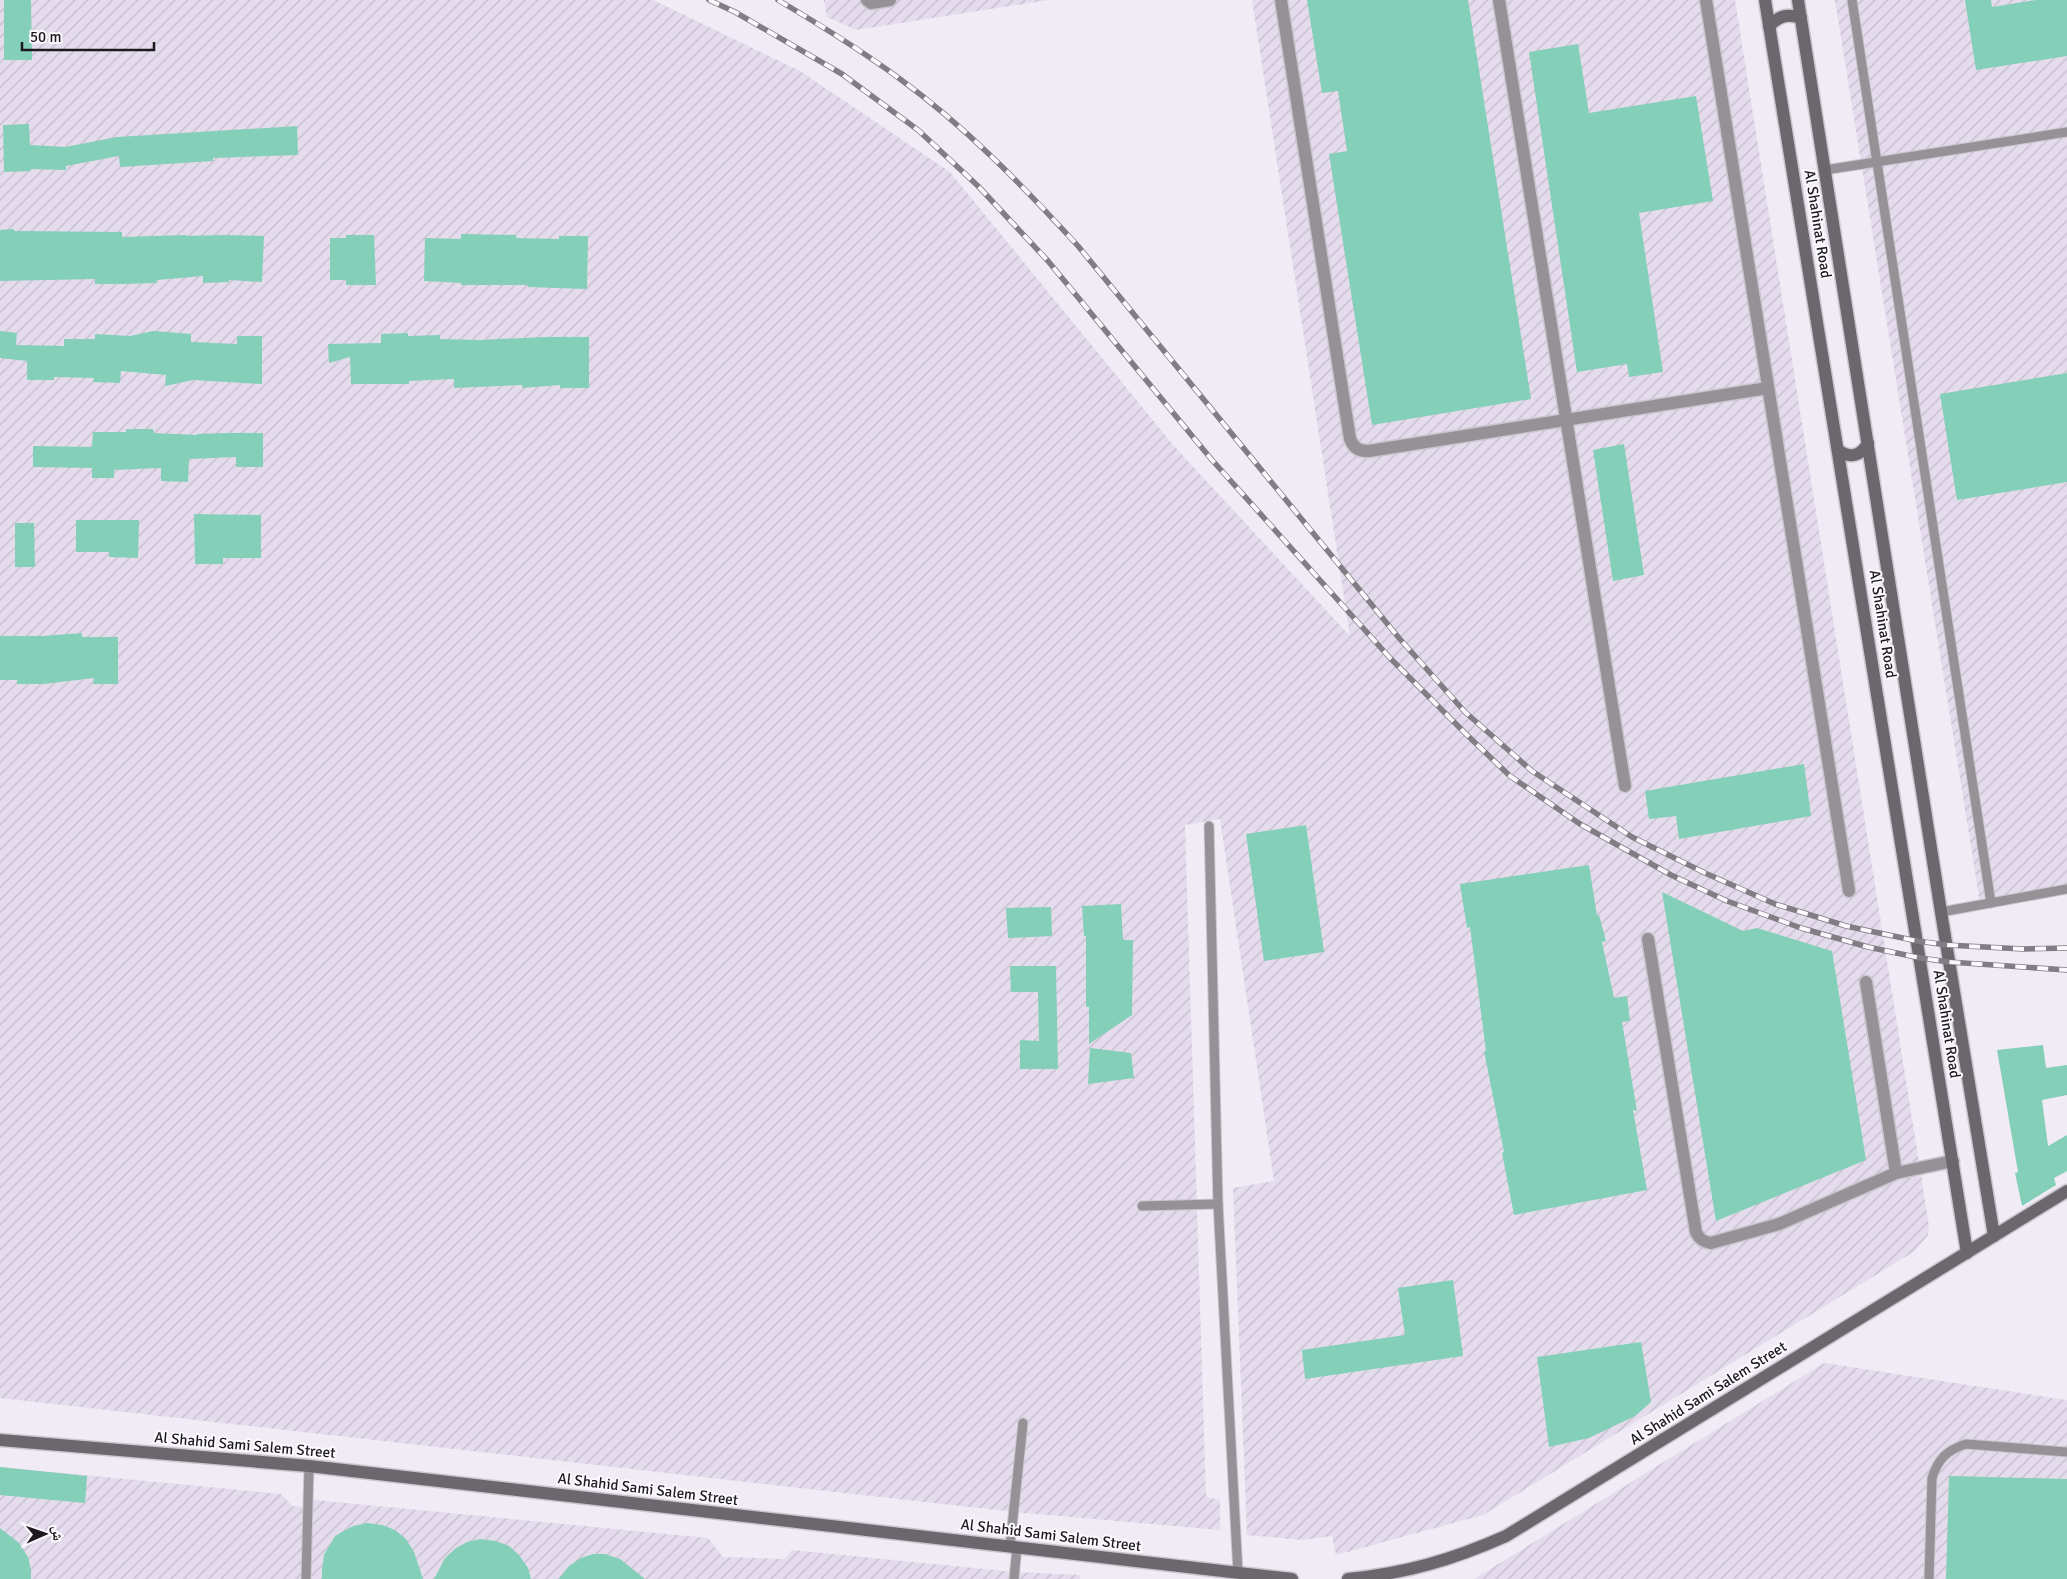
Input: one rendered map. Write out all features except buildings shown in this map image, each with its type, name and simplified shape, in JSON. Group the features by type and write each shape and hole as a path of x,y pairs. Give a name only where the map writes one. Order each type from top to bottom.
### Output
{"main road":[{"name":"Al Shahinat Road","path":"1765,0 1967,1253"},
{"name":"Al Shahinat Road","path":"1798,0 1941,912 1994,1236"},
{"path":"1769,26 1780,17 1787,15 1801,18"},
{"path":"1838,450 1853,456 1862,452 1868,443"},
{"name":"Al Shahid Sami Salem Street","path":"1348,1579 1384,1575 1426,1566 1467,1553 1506,1536 2067,1191"},
{"name":"Al Shahid Sami Salem Street","path":"0,1440 309,1466 1292,1579"}],"street":[{"path":"867,0 870,3 890,0"},
{"path":"1281,0 1348,429 1353,446 1360,451 1368,451 1768,388"},
{"path":"1499,0 1625,786"},
{"path":"1706,0 1848,890"},
{"path":"1648,939 1698,1238 1711,1244 1765,1230 1896,1173 1952,1161"},
{"path":"1866,982 1896,1173"}],"lane":[{"path":"1852,0 1991,903"},
{"path":"1825,170 2067,132"},
{"path":"1209,826 1218,1204 1238,1573"},
{"path":"1941,912 2067,889"},
{"path":"1142,1206 1218,1204"},
{"path":"1014,1579 1014,1547 1023,1423"},
{"path":"1929,1579 1932,1478 1936,1466 1943,1456 1953,1448 1966,1444 2067,1452"},
{"path":"306,1579 309,1466"}],"shaded area":[{"path":"0,0 653,0 800,71 950,172 1174,446 1350,636 1252,0 1735,0 1929,1226 1928,1235 1915,1251 1483,1515 1336,1555 1332,1536 1303,1540 1247,1535 1233,1188 1274,1181 1220,819 1185,825 1206,1497 1220,1500 1220,1530 1014,1512 0,1398"},
{"path":"824,0 1049,0 856,30 827,17"},
{"path":"1835,0 2067,0 2067,888 1980,903"},
{"path":"1824,1363 2067,1400 2067,1579 1474,1579"},
{"path":"0,1467 281,1494 292,1506 304,1507 315,1500 708,1538 723,1557 784,1559 792,1550 1014,1572 1080,1575 1080,1579 0,1579"}],"railway":[{"path":"709,0 735,12 842,74 918,130 978,186 1048,261 1212,460 1390,658 1510,776 1580,824 1671,875 1727,901 1801,928 1868,947 1920,958 1949,962 2067,970"},
{"path":"778,0 840,38 924,97 971,137 1015,179 1078,246 1399,638 1465,712 1532,771 1632,837 1705,873 1775,904 1846,926 1917,941 1947,945 2023,949 2067,948"}]}
